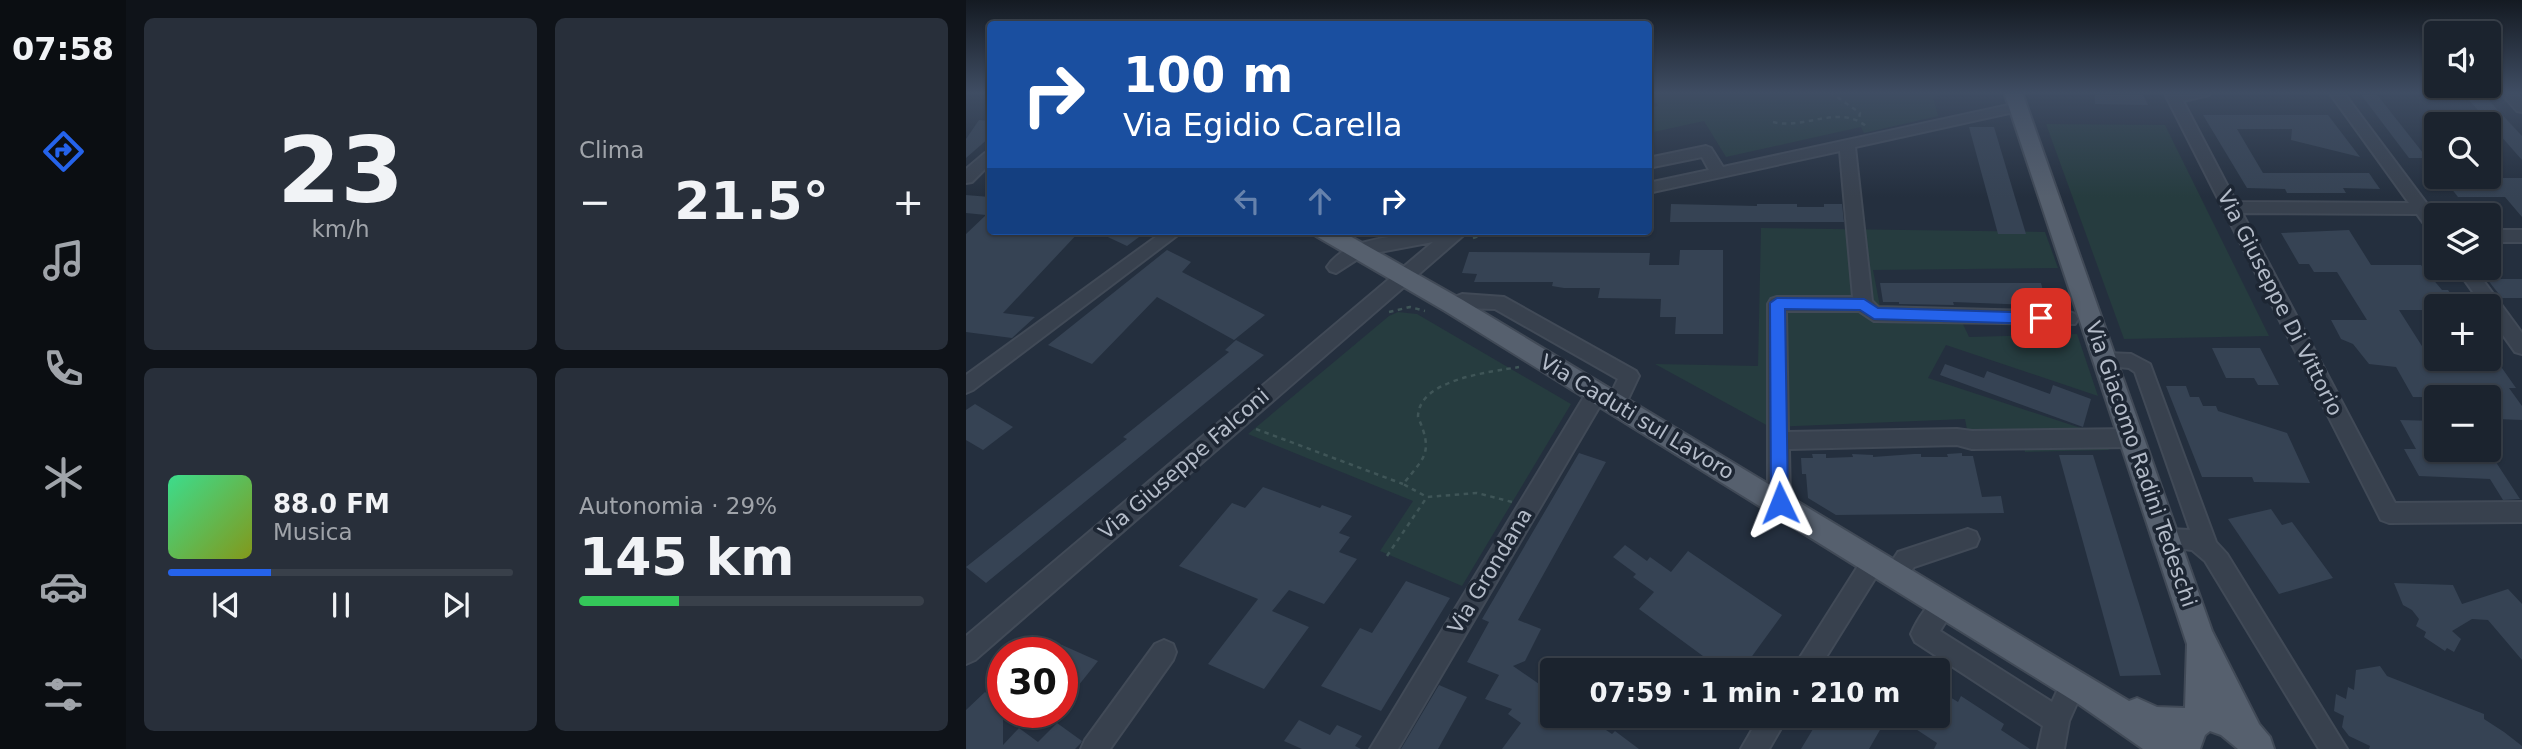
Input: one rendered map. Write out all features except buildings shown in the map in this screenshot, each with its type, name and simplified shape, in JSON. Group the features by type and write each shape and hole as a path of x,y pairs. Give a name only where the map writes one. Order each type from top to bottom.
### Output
{"main road":[{"name":"Via Giacomo Radini Tedeschi","path":"2026,127 2168,539 2199,637 2251,740"},
{"name":"Via Caduti sul Lavoro","path":"1331,235 1780,503 1883,569 2083,689 2188,736"},
{"name":"Via Giacomo Radini Tedeschi","path":"2188,736 2202,697 2199,637"},
{"path":"2188,736 2221,717 2251,740"}],"street":[{"path":"1652,187 1847,145 1913,127"},
{"name":"Via Giuseppe Di Vittorio","path":"2189,127 2389,513 2522,512"},
{"path":"2362,127 2424,212"},
{"path":"1847,145 1864,304 1874,314 2069,319"},
{"path":"1652,162 1706,151 1718,173"},
{"path":"966,178 987,159"},
{"path":"2230,207 2422,209"},
{"path":"966,385 1170,235"},
{"path":"1336,267 1359,250 1444,235"},
{"name":"Via Giuseppe Falconi","path":"966,652 1403,276 1457,235"},
{"path":"2501,236 2522,236"},
{"path":"2474,280 2522,347"},
{"name":"Via Grondana","path":"1383,749 1529,506 1606,399 1629,376 1499,302 1462,301 1453,306"},
{"path":"1780,503 1777,303 1864,304"},
{"path":"2106,360 2133,361 2143,369 2206,545 2219,561 2334,749"},
{"path":"1778,440 2133,438"},
{"path":"1813,658 1883,569 1968,538"},
{"path":"2168,539 2194,539 2206,545"},
{"path":"1944,605 1923,634 2057,720"},
{"path":"1094,749 1164,652"},
{"path":"2051,749 2057,720 2083,689"},
{"path":"1754,749 1767,728"}],"path":[{"path":"1866,127 1870,131"},
{"path":"1403,484 1424,454 1427,440 1425,430 1418,422 1418,411 1429,394 1445,384 1521,366"},
{"path":"1250,426 1403,484 1427,497 1477,494 1529,506"},
{"path":"1387,556 1427,497"}],"green space":[{"path":"1652,127 1677,127 1652,132"},
{"path":"1708,127 1890,127 1864,133 1861,127 1726,157"},
{"path":"2047,127 2166,127 2269,336 2124,339"},
{"path":"1761,228 2045,232 2058,268 1873,270 1883,322 1963,324 1969,337 2077,334 2098,396 1946,345 1928,378 2105,436 2109,450 2025,452 2020,435 1968,435 1965,419 1770,427 1655,364 1758,366"},
{"path":"1398,312 1417,314 1571,404 1462,586 1380,551 1413,501 1248,434 1389,316"}],"route":[{"path":"1780,503 1777,303 1864,304 1874,314 2041,318"}]}
